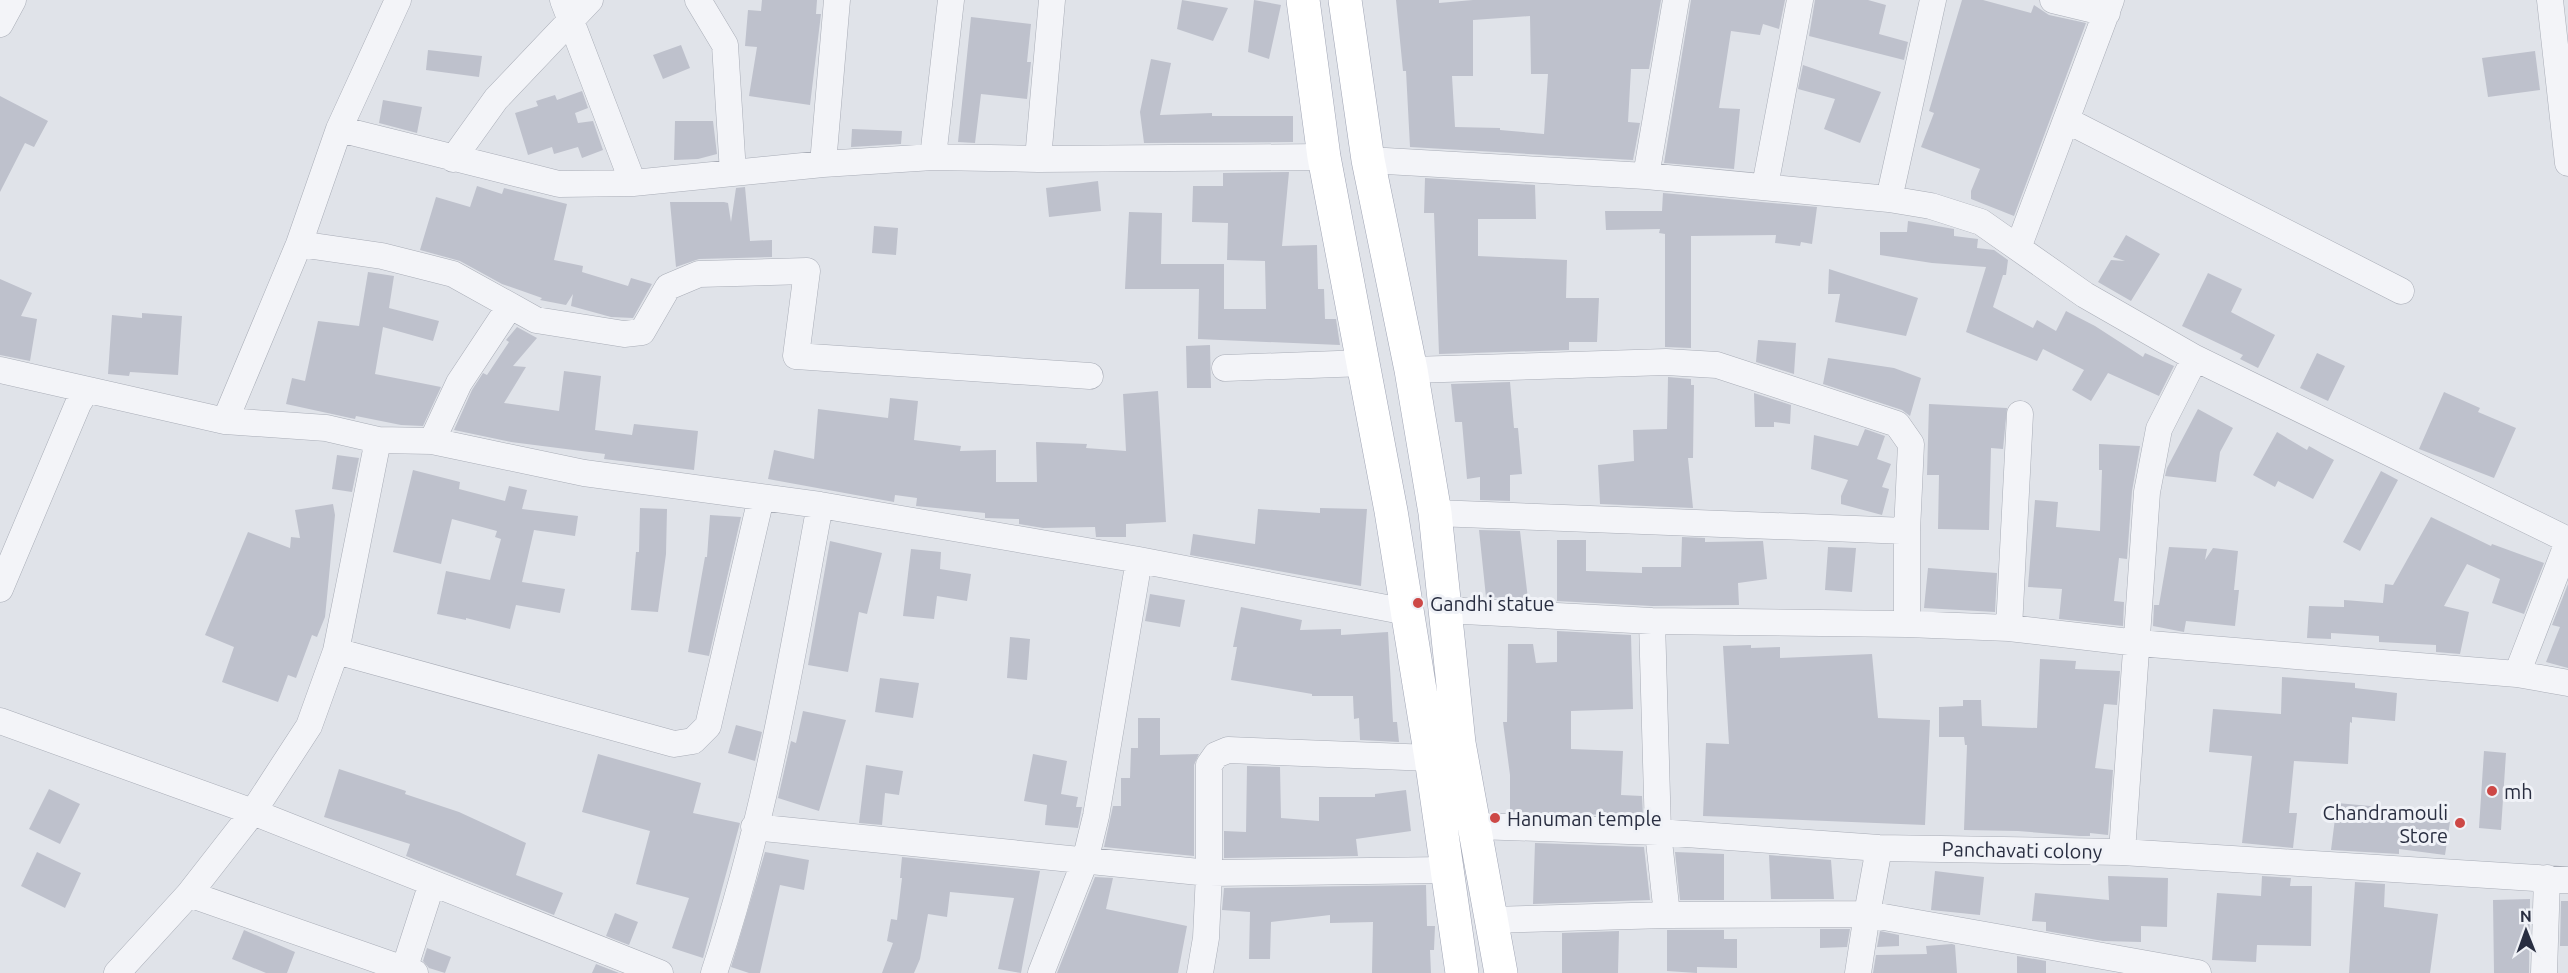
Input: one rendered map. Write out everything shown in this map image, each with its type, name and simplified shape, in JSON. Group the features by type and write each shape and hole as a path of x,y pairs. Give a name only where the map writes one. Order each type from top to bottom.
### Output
{"main road":[{"path":"1303,0 1324,157 1365,363 1431,758 1462,973"},
{"path":"1345,0 1368,160 1411,370 1435,513 1460,743 1501,973"}],"street":[{"path":"0,24 13,0"},
{"path":"225,421 299,244 339,129 398,0"},
{"path":"453,159 496,99 568,10 590,0"},
{"path":"698,0 725,45 733,173"},
{"path":"824,164 837,0"},
{"path":"933,157 951,0"},
{"path":"1038,159 1052,0"},
{"path":"1646,176 1676,0"},
{"path":"1766,186 1800,0"},
{"path":"1889,200 1933,0"},
{"path":"2018,248 2068,121 2109,6 2054,0"},
{"path":"2550,0 2568,163"},
{"path":"568,10 633,183"},
{"path":"2068,121 2401,291"},
{"path":"339,129 559,184 633,183 824,164 933,157 1038,159 1324,157"},
{"path":"1368,160 1646,176 1766,186 1931,206 1981,222 2085,295 2195,358 2568,541 2517,674"},
{"path":"299,244 382,256 453,274 536,320 624,334 642,332 668,287 699,274 807,271 796,356 1090,376"},
{"path":"432,441 459,382 510,306"},
{"path":"2122,852 2147,492 2159,429 2195,358"},
{"path":"1411,370 1666,362 1717,365 1897,424 1911,444 1906,531 1907,624"},
{"path":"1225,368 1365,363"},
{"path":"0,370 225,421 326,428 378,440 432,441 584,473 820,505 1140,560 1407,612"},
{"path":"0,589 78,404 86,391"},
{"path":"2009,628 2020,414"},
{"path":"117,973 189,894 253,812 309,726 336,651 378,440"},
{"path":"336,651 674,744 693,741 708,726 761,498"},
{"path":"714,973 754,827 787,681 820,505"},
{"path":"1435,513 1906,531"},
{"path":"1041,973 1085,861 1096,816 1140,560"},
{"path":"1444,610 1652,621 1907,624 2009,628 2138,643 2517,674 2568,683"},
{"path":"1652,621 1658,832 1667,915"},
{"path":"0,721 253,812 660,973"},
{"path":"1200,973 1206,938 1209,873 1209,765 1216,755 1228,750 1431,758"},
{"name":"Panchavati colony","path":"1476,826 1658,832 1879,848 2122,852 2558,879"},
{"path":"754,827 1209,873 1446,870"},
{"path":"1858,973 1879,848"},
{"path":"2544,973 2558,879"},
{"path":"189,894 408,972 432,883"},
{"path":"1490,920 1667,915 1867,914 2198,973"}],"building":[{"path":"762,0 817,0 816,14 821,14 810,105 749,96 757,47 745,46 748,10 761,11"},
{"path":"1182,0 1228,8 1213,41 1177,29"},
{"path":"1254,0 1281,5 1269,59 1248,52"},
{"path":"1396,0 1439,0 1439,3 1473,0 1661,0 1649,69 1631,69 1628,122 1640,123 1633,160 1410,147 1406,71 1403,71","holes":["1530,16 1531,74 1548,74 1544,134 1500,130 1500,128 1455,127 1452,76 1473,76 1473,20"]},
{"path":"1691,0 1785,0 1779,29 1763,24 1760,35 1731,31 1719,108 1740,109 1734,169 1664,163"},
{"path":"1815,0 1868,0 1886,5 1879,34 1908,42 1904,60 1809,36"},
{"path":"1962,0 1983,0 2031,13 2034,5 2049,15 2086,23 2014,216 1971,199 1971,191 1980,169 1921,147 1934,113 1929,111"},
{"path":"971,17 1031,24 1027,62 1031,62 1027,99 981,94 975,143 958,142"},
{"path":"681,45 690,68 663,79 653,55"},
{"path":"428,50 482,56 479,77 426,70"},
{"path":"2535,51 2540,90 2488,97 2482,58"},
{"path":"1151,59 1171,63 1160,115 1212,113 1212,116 1293,116 1293,142 1144,143 1140,112"},
{"path":"1803,65 1881,92 1860,143 1824,129 1835,99 1798,89"},
{"path":"582,91 588,108 575,113 578,123 593,121 603,150 582,158 578,147 554,154 552,147 528,155 515,113 538,106 536,101 555,95 557,100"},
{"path":"0,96 48,121 34,147 25,143 0,192"},
{"path":"383,100 422,107 417,133 379,123"},
{"path":"675,121 713,121 717,154 698,159 674,160"},
{"path":"852,129 902,131 901,144 851,147"},
{"path":"1289,172 1282,246 1317,245 1318,289 1324,289 1325,319 1336,319 1340,345 1198,339 1199,289 1125,289 1129,212 1162,213 1161,264 1224,264 1224,309 1266,309 1265,261 1227,260 1228,223 1192,222 1193,186 1223,186 1223,173"},
{"path":"1425,178 1535,185 1536,219 1478,219 1478,256 1567,260 1566,298 1599,298 1597,342 1569,342 1569,350 1439,354 1434,213 1424,213"},
{"path":"1098,181 1101,211 1049,217 1046,188"},
{"path":"477,186 502,194 504,188 567,204 554,260 583,266 582,272 628,286 631,278 652,284 633,318 611,317 571,306 573,294 566,305 540,300 542,298 502,284 460,261 420,250 436,197 470,207"},
{"path":"745,187 750,241 772,240 772,257 699,259 676,267 670,202 728,203 731,222 736,188"},
{"path":"1663,193 1817,207 1812,244 1801,242 1800,246 1775,243 1776,235 1691,236 1691,348 1665,347 1665,234 1659,233 1660,229 1606,230 1605,211 1662,211"},
{"path":"1908,221 1954,229 1954,236 1978,239 1977,248 1994,250 2008,260 2006,275 2003,275 1993,307 2033,328 2037,320 2056,331 2066,311 2095,326 2143,357 2145,353 2174,366 2159,396 2108,373 2091,401 2072,390 2084,370 2043,349 2037,361 1966,332 1986,267 1932,263 1880,255 1880,232 1907,232"},
{"path":"874,226 898,228 896,255 872,253"},
{"path":"2126,235 2160,254 2131,301 2098,282 2111,260 2125,261 2113,257"},
{"path":"1829,269 1918,298 1906,336 1835,322 1840,294 1828,294"},
{"path":"368,272 394,276 389,308 439,321 433,341 383,327 375,374 441,387 423,426 401,425 356,416 355,419 286,404 292,378 305,381 318,321 359,326"},
{"path":"2208,273 2242,289 2231,312 2275,335 2258,368 2240,359 2243,355 2182,326"},
{"path":"0,279 32,293 21,316 37,319 30,361 0,355"},
{"path":"142,313 182,316 178,375 130,372 129,376 108,374 112,315 142,318"},
{"path":"517,327 537,338 513,366 526,367 504,403 559,411 564,371 601,376 595,430 632,435 634,424 698,431 694,470 604,459 605,454 511,442 454,430 472,390 483,373 487,375 509,342 506,340"},
{"path":"1758,340 1796,343 1794,374 1756,362"},
{"path":"1210,345 1211,388 1187,388 1186,346"},
{"path":"2317,353 2345,366 2328,401 2300,388"},
{"path":"1828,358 1894,368 1921,378 1910,416 1902,410 1823,384"},
{"path":"1668,377 1691,379 1691,385 1694,385 1693,458 1688,458 1693,508 1600,504 1598,465 1634,461 1633,430 1667,429"},
{"path":"1510,382 1514,428 1518,428 1522,474 1510,475 1510,501 1480,500 1480,477 1467,479 1462,422 1455,422 1451,384"},
{"path":"1158,391 1166,522 1126,524 1126,537 1096,537 1095,527 1043,528 1019,524 1019,519 985,518 985,513 916,506 917,498 895,495 894,502 768,479 774,450 814,459 818,409 888,418 890,398 918,401 914,440 961,446 960,451 996,450 996,482 1037,482 1036,442 1087,444 1086,448 1126,451 1123,394"},
{"path":"2444,392 2480,408 2478,412 2516,428 2494,478 2419,449"},
{"path":"1754,393 1791,405 1790,424 1774,422 1774,427 1755,427"},
{"path":"1929,404 2007,408 2003,449 1991,448 1989,530 1938,529 1939,475 1927,475"},
{"path":"2198,409 2233,428 2220,452 2216,482 2165,476"},
{"path":"1865,429 1885,436 1877,459 1891,464 1882,487 1889,489 1882,515 1841,504 1841,496 1848,480 1811,469 1814,435 1858,446"},
{"path":"2277,432 2307,450 2309,446 2334,460 2313,499 2278,481 2275,487 2253,475"},
{"path":"2099,444 2140,446 2132,491 2127,559 2119,558 2114,601 2124,602 2123,626 2059,619 2062,589 2028,587 2035,500 2058,502 2056,527 2100,531 2102,470 2099,470"},
{"path":"337,455 359,458 352,492 332,489"},
{"path":"413,470 460,482 459,489 505,501 509,486 527,490 522,509 578,516 575,536 534,530 522,582 565,589 560,613 516,605 510,629 466,618 466,620 437,614 446,571 490,580 501,539 495,537 497,531 452,519 441,564 393,552"},
{"path":"2381,471 2398,480 2360,551 2343,542"},
{"path":"333,504 335,515 325,617 317,637 312,635 296,678 288,675 278,702 222,682 234,647 205,635 248,532 290,548 291,537 300,538 295,510"},
{"path":"640,508 667,509 666,554 658,612 631,610 636,552 639,552"},
{"path":"1320,508 1367,509 1361,586 1190,555 1193,534 1255,544 1258,509 1320,513"},
{"path":"710,515 741,517 709,656 688,652 705,557 707,557"},
{"path":"2431,517 2491,546 2492,544 2544,563 2524,614 2492,603 2500,579 2467,564 2444,606 2469,612 2460,654 2436,652 2436,645 2379,642 2379,636 2331,633 2331,639 2307,638 2309,606 2344,607 2344,600 2383,603 2385,584 2393,585"},
{"path":"1479,530 1520,531 1528,599 1486,597"},
{"path":"1682,537 1705,538 1705,542 1763,541 1767,579 1738,583 1739,605 1652,606 1557,601 1557,540 1586,540 1586,571 1642,573 1642,567 1681,567"},
{"path":"830,541 882,553 867,614 859,612 848,672 808,665"},
{"path":"1828,547 1856,548 1852,592 1825,590"},
{"path":"2169,547 2207,549 2205,560 2213,548 2238,551 2234,590 2239,590 2235,626 2186,621 2184,632 2153,626 2154,605 2159,605"},
{"path":"911,549 941,552 940,569 971,574 967,601 937,596 934,619 903,616"},
{"path":"1928,568 1997,573 1995,612 1924,608"},
{"path":"2568,584 2568,668 2546,662 2560,627 2552,625"},
{"path":"1150,594 1185,600 1180,627 1145,621"},
{"path":"1241,607 1302,620 1300,630 1341,629 1341,635 1388,632 1393,722 1397,722 1399,742 1360,740 1359,718 1354,719 1353,696 1312,696 1312,694 1231,680 1237,647 1233,647"},
{"path":"1557,631 1631,635 1633,709 1571,711 1571,749 1623,751 1621,795 1642,796 1643,816 1510,812 1510,775 1503,722 1507,722 1508,644 1533,644 1536,663 1557,662"},
{"path":"1010,637 1030,639 1027,680 1007,678"},
{"path":"1751,645 1751,648 1780,647 1780,658 1872,654 1878,718 1930,720 1925,825 1703,816 1706,743 1729,744 1723,646"},
{"path":"2040,659 2076,661 2075,669 2120,671 2117,705 2104,704 2095,768 2113,770 2108,835 2090,833 2090,836 2079,836 2018,831 1964,830 1967,745 1965,745 1964,737 1939,737 1939,707 1963,706 1963,700 1981,700 1982,726 2037,728"},
{"path":"2282,677 2355,683 2355,688 2397,693 2395,721 2352,717 2348,764 2294,761 2289,813 2297,813 2293,848 2242,843 2252,756 2209,752 2213,709 2281,714"},
{"path":"880,678 919,683 913,718 875,712"},
{"path":"803,711 846,720 819,811 778,798 791,741 796,743"},
{"path":"1138,718 1160,718 1160,755 1199,754 1194,765 1194,856 1104,847 1113,806 1121,806 1121,778 1130,778 1131,748 1138,748"},
{"path":"736,725 762,732 755,761 728,753"},
{"name":"mh","path":"2484,751 2506,753 2501,830 2479,828"},
{"path":"598,754 701,783 693,813 740,823 703,958 672,948 689,898 636,884 650,831 582,812"},
{"path":"1033,754 1067,761 1061,794 1078,797 1076,807 1082,807 1078,828 1045,825 1047,805 1024,801"},
{"path":"866,765 903,771 899,795 885,793 882,825 859,823"},
{"path":"1247,766 1280,767 1281,818 1319,821 1319,797 1375,797 1375,794 1406,790 1411,831 1356,839 1358,856 1224,858 1224,831 1246,832"},
{"path":"339,769 406,791 405,794 459,812 526,843 516,875 563,893 554,915 406,856 410,844 324,817"},
{"path":"49,789 80,804 60,844 29,829"},
{"path":"2337,803 2403,809 2403,815 2450,822 2445,855 2399,849 2399,854 2331,850"},
{"path":"1535,843 1644,847 1650,900 1533,904"},
{"path":"37,852 81,873 65,908 21,886"},
{"path":"765,852 809,860 804,890 780,885 760,973 749,973 731,967"},
{"path":"1675,852 1724,854 1724,900 1680,900"},
{"path":"1769,855 1831,860 1834,899 1771,899"},
{"path":"902,857 1040,871 1021,973 998,969 1014,898 950,892 947,917 928,914 920,959 914,973 882,973 893,943 887,941 891,919 897,920"},
{"path":"1935,871 1984,877 1980,915 1931,910"},
{"path":"2108,876 2168,878 2167,927 2141,926 2141,942 2103,941 2046,931 2046,922 2032,921 2035,893 2109,900"},
{"path":"2262,876 2291,878 2290,886 2312,886 2311,946 2257,945 2256,962 2212,960 2217,893 2261,896"},
{"path":"1095,877 1113,878 1106,909 1187,926 1178,973 1057,973"},
{"path":"2355,882 2385,884 2384,907 2438,914 2430,973 2349,973"},
{"path":"1426,885 1427,926 1435,926 1434,950 1430,950 1431,973 1372,973 1373,922 1330,923 1330,915 1271,922 1270,959 1249,959 1250,912 1222,910 1224,888"},
{"path":"2530,899 2529,973 2494,973 2493,900"},
{"path":"2561,901 2568,901 2568,946 2560,946"},
{"path":"615,913 638,922 629,945 606,936"},
{"path":"1820,929 1850,929 1847,947 1820,948"},
{"path":"244,930 295,952 287,973 266,973 232,959"},
{"path":"1667,930 1724,930 1724,939 1737,939 1737,968 1697,967 1697,973 1667,971"},
{"path":"1619,931 1618,973 1562,973 1562,933"},
{"path":"1880,931 1899,935 1899,946 1877,947"},
{"path":"1955,945 1957,973 1873,973 1876,955 1927,954 1926,946"},
{"path":"427,948 451,957 445,973 429,968 423,961"},
{"path":"2017,956 2046,961 2046,973 2017,973"},
{"path":"596,964 619,973 592,973"}],"place":[{"name":"Gandhi statue","path":"1418,603"},
{"name":"mh","path":"2492,791"},
{"name":"Hanuman temple","path":"1495,818"},
{"name":"Chandramouli Store","path":"2460,823"}]}
